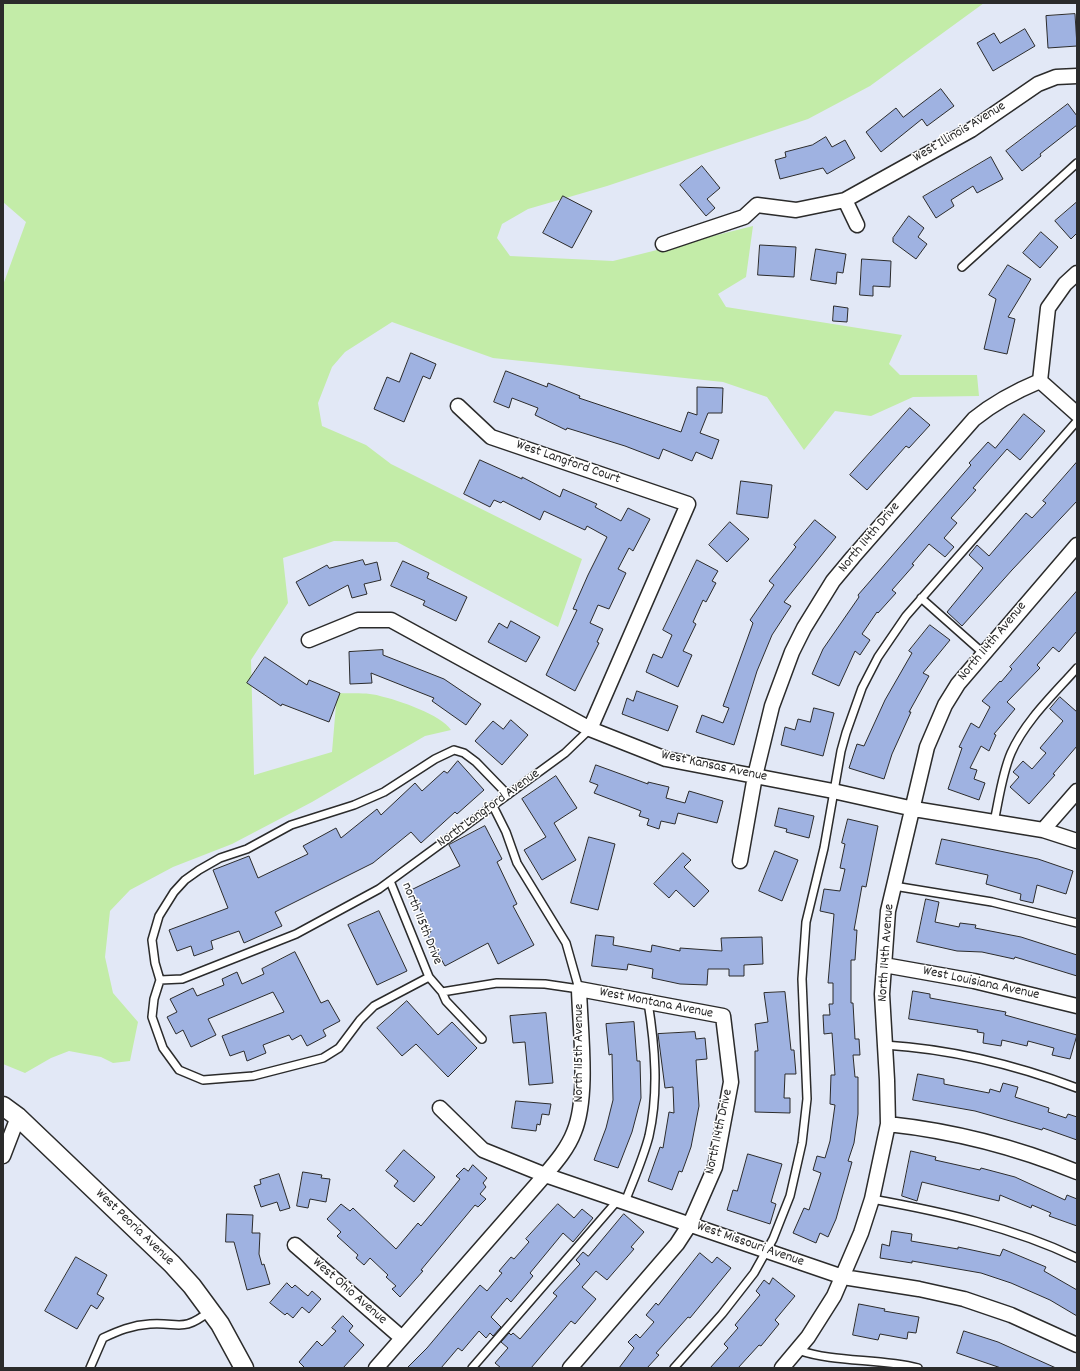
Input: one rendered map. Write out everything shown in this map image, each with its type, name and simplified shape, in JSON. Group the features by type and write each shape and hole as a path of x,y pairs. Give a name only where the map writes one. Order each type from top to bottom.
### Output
{"street":[{"name":"West Illinois Avenue","path":"663,244 744,217 757,205 796,210 845,200 971,130 1038,84 1056,76 1077,76"},
{"path":"845,200 857,225"},
{"path":"1077,272 1065,284 1048,308 1040,381 1077,414"},
{"name":"North 114th Drive","path":"740,861 755,776 772,706 781,679 804,628 833,581 958,435 974,419 990,406 1010,394 1040,381"},
{"name":"West Langford Court","path":"458,406 491,437 688,504"},
{"name":"North Langford Avenue","path":"590,730 688,504"},
{"name":"North 114th Avenue","path":"782,1368 798,1350 818,1322 843,1277 872,1199 888,1124 882,1000 888,912 914,809 920,772 936,723 958,684 1077,545"},
{"name":"West Kansas Avenue","path":"309,640 358,620 391,620 590,730 666,759 834,791 914,809 1043,830 1077,841"},
{"path":"1043,830 1077,791"},
{"name":"West Louisiana Avenue","path":"884,965 974,981 1077,1006"},
{"name":"West Montana Avenue","path":"579,989 723,1016"},
{"name":"North 115th Avenue","path":"376,1368 559,1159 574,1132 583,1096 579,989"},
{"name":"North 114th Drive","path":"570,1368 671,1253 690,1224 715,1167 730,1082 723,1016"},
{"name":"West Peoria Avenue","path":"3,1106 18,1117 172,1264 220,1324 244,1368"},
{"name":"West Missouri Avenue","path":"440,1108 483,1150 545,1175 843,1277 866,1282 919,1289 964,1299 1011,1315 1077,1345"},
{"path":"3,1156 18,1117"},
{"path":"888,1124 942,1132 999,1145 1077,1172"},
{"name":"West Ohio Avenue","path":"295,1245 402,1338"}],"lane":[{"path":"962,267 1077,163"},
{"path":"674,1368 754,1273 782,1220 802,1143 807,1083 803,1000 803,958 806,922 824,848 846,733 862,688 890,638 921,598 1077,421"},
{"path":"921,598 983,653"},
{"path":"994,822 1006,766 1014,746 1036,715 1077,668"},
{"name":"North Langford Avenue","path":"160,980 182,979 296,934 378,889 565,753 590,730"},
{"path":"482,1039 446,1001 442,992 429,977 374,1006 360,1020 339,1048 323,1058 253,1076 203,1080 180,1070 163,1048 152,1017 154,999 160,980 155,963 152,940 159,916 174,892 185,880 220,858 247,849 291,825 354,805 384,792 435,758 454,750 464,753 476,762 508,795"},
{"name":"North 115th Avenue","path":"493,806 506,832 517,863 566,943 579,989"},
{"name":"north 115th Drive","path":"390,881 429,977"},
{"path":"894,886 992,902 1077,923"},
{"name":"West Montana Avenue","path":"442,992 497,983 545,984 579,989"},
{"path":"472,1368 621,1201 649,1137 655,1103 655,1067 648,1002"},
{"path":"885,1045 909,1046 957,1054 1028,1072 1077,1088"},
{"path":"872,1199 938,1212 994,1226 1039,1242 1077,1258"},
{"path":"90,1368 103,1338 123,1328 150,1324 184,1326 198,1320 210,1310"},
{"path":"798,1350 812,1355 901,1364 918,1368"}],"green space":[{"path":"3,3 984,3 870,86 808,119 607,186 528,209 502,224 497,238 510,256 613,261 753,226 746,277 718,294 726,307 902,335 889,364 900,375 977,375 979,396 913,397 871,416 835,411 804,450 767,397 723,382 493,358 392,322 345,352 332,367 318,403 322,426 366,445 391,464 582,559 558,627 397,542 334,541 283,558 288,603 251,660 254,775 332,752 337,693 370,694 397,701 419,709 439,719 451,730 425,736 312,802 232,844 173,867 130,890 110,911 105,957 113,993 138,1022 130,1061 113,1063 101,1057 69,1051 51,1058 25,1073 3,1064 3,285 26,222 3,202"}],"building":[{"path":"1075,14 1077,46 1048,48 1046,16"},
{"path":"1025,29 1035,46 993,71 977,43 994,33 1000,43"},
{"path":"941,89 954,106 927,126 922,119 881,152 866,132 896,108 903,117"},
{"path":"1068,104 1077,116 1077,125 1040,154 1041,156 1022,171 1006,151"},
{"path":"826,137 832,147 845,140 855,158 827,174 823,168 780,179 775,160 786,157 785,152 812,145"},
{"path":"991,157 1003,179 977,193 973,186 951,200 954,206 936,218 923,197"},
{"path":"702,166 720,188 707,199 715,208 706,216 680,185"},
{"path":"563,196 592,211 572,248 543,233"},
{"path":"1077,202 1077,233 1071,239 1055,221"},
{"path":"909,216 924,228 918,237 927,244 916,259 893,242 893,238"},
{"path":"1041,232 1058,247 1040,268 1023,253"},
{"path":"760,245 796,247 794,277 758,275"},
{"path":"816,249 846,254 843,273 837,272 836,284 811,280"},
{"path":"862,259 891,261 890,287 873,286 873,296 860,295"},
{"path":"1008,265 1031,279 1008,317 1015,319 1007,354 984,349 996,299 989,295"},
{"path":"834,306 848,308 847,322 833,321"},
{"path":"411,353 436,364 430,379 423,376 404,422 374,409 387,377 399,382"},
{"path":"506,371 547,387 548,383 580,396 579,398 681,432 688,412 697,415 697,387 723,388 722,413 708,413 700,433 719,440 712,459 696,452 692,461 663,449 659,459 625,446 567,428 566,430 535,415 538,408 512,398 509,408 494,402"},
{"path":"910,408 930,425 909,448 906,446 867,490 850,475"},
{"path":"1024,414 1045,431 1020,460 1007,449 973,488 976,490 951,518 957,523 944,538 954,547 945,557 929,544 912,564 914,565 892,590 896,593 878,613 877,612 862,634 870,640 860,655 855,651 839,686 812,674 823,649 859,597 858,595 971,465 969,463 988,442 995,448"},
{"path":"480,460 522,479 522,477 560,497 563,489 597,504 595,507 621,521 628,508 650,519 633,551 629,548 618,569 626,573 609,609 598,605 590,623 603,629 597,642 599,643 575,691 546,675 577,610 573,609 607,537 587,526 585,530 544,511 540,520 503,501 501,503 494,500 490,507 464,494"},
{"path":"1077,462 1077,501 962,626 947,612 983,568 969,555 977,545 989,556 1026,513 1032,518 1046,503 1043,501"},
{"path":"741,481 772,485 768,518 737,514"},
{"path":"815,520 836,537 784,602 791,606 772,635 757,671 734,745 696,732 702,715 723,723 729,708 723,706 753,623 750,620 774,585 769,581 796,547 794,545"},
{"path":"730,522 749,539 727,562 709,545"},
{"path":"363,560 365,565 377,562 381,580 364,584 367,594 352,598 348,585 309,606 296,582 327,565 329,568"},
{"path":"697,560 718,571 712,581 716,583 706,602 703,600 693,622 696,624 683,651 692,655 678,687 646,672 653,654 662,658 672,635 663,630"},
{"path":"403,561 429,573 427,578 467,597 456,621 423,605 425,601 391,586"},
{"path":"1077,591 1077,631 1059,652 1053,647 1037,665 1040,668 1007,702 1015,709 994,734 996,735 989,751 981,746 970,768 977,770 974,779 985,783 979,800 948,789 962,748 959,747 971,723 979,728 990,707 982,701 1000,681 1001,682 1012,669 1010,667"},
{"path":"511,621 540,637 526,662 488,642 499,623 507,628"},
{"path":"930,625 950,640 923,673 929,676 909,712 911,712 892,754 884,779 849,768 857,744 864,746 885,700 912,653 909,651"},
{"path":"383,650 383,655 444,679 481,704 466,725 432,701 434,698 371,673 372,683 350,684 349,652"},
{"path":"265,657 307,685 309,680 340,693 329,722 282,704 281,706 247,683"},
{"path":"637,691 678,706 668,731 622,714 627,698 633,701"},
{"path":"1060,697 1077,712 1077,746 1053,774 1055,775 1029,804 1010,787 1019,777 1013,772 1023,761 1032,769 1046,753 1040,748 1063,721 1050,709"},
{"path":"814,708 834,713 823,756 781,745 785,727 795,730 798,719 810,722"},
{"path":"511,720 528,735 502,765 475,741 493,721 503,729"},
{"path":"458,761 484,790 457,814 455,812 421,843 411,832 373,863 275,912 282,926 244,943 239,931 211,941 213,949 194,956 191,946 177,951 169,930 228,908 213,870 249,856 258,878 308,854 303,846 336,828 341,838 377,809 381,815 415,783 422,791 444,771 447,773"},
{"path":"596,765 648,784 648,782 669,787 666,798 685,803 689,791 723,801 717,823 678,813 675,824 661,821 659,829 647,825 649,819 639,816 641,811 594,793 598,785 590,782"},
{"path":"556,776 577,808 554,823 576,860 542,880 524,850 546,837 522,799"},
{"path":"779,808 814,816 809,838 786,832 787,829 775,826"},
{"path":"848,819 878,826 866,887 862,886 854,930 857,930 855,960 851,960 851,1003 853,1003 855,1039 859,1039 860,1055 853,1055 855,1077 858,1077 858,1114 854,1143 848,1161 852,1162 836,1219 828,1237 820,1233 816,1243 793,1233 804,1208 809,1210 821,1173 813,1170 817,1156 825,1158 830,1141 835,1105 830,1104 831,1075 835,1075 832,1033 824,1034 823,1015 830,1015 829,1004 833,1004 833,983 828,983 834,914 820,911 824,889 840,891 845,869 840,868 845,844 842,843"},
{"path":"485,826 502,859 497,862 517,904 513,906 534,945 498,964 488,943 445,966 427,934 431,932 411,890 460,866 449,845"},
{"path":"589,837 615,844 598,910 571,903"},
{"path":"942,839 1038,859 1073,871 1066,894 1037,885 1033,903 1020,900 1021,894 986,884 988,875 936,864"},
{"path":"775,851 798,860 782,901 759,891"},
{"path":"683,853 691,860 684,867 709,891 694,907 676,890 669,898 654,884"},
{"path":"926,899 939,902 935,922 959,927 960,923 976,925 975,928 1021,937 1077,955 1077,976 1015,957 1014,959 982,952 957,951 917,942"},
{"path":"379,911 407,971 377,985 348,925"},
{"path":"596,935 614,937 613,945 651,952 652,945 680,951 680,948 722,951 721,938 762,937 763,964 744,965 744,976 729,976 729,969 708,969 707,985 680,984 652,978 653,969 628,964 627,970 592,966"},
{"path":"295,952 321,1003 328,1000 340,1021 323,1030 326,1036 307,1046 301,1035 292,1040 289,1035 263,1045 266,1053 247,1061 244,1051 230,1056 222,1036 284,1012 273,992 208,1019 216,1035 191,1047 183,1030 176,1034 167,1017 177,1012 170,999 193,988 197,996 224,985 222,979 237,972 242,984 264,974 262,969"},
{"path":"913,991 930,994 930,998 1006,1012 1005,1015 1077,1035 1070,1059 1052,1055 1054,1048 1028,1041 1027,1046 1002,1040 1001,1046 983,1043 984,1033 977,1032 978,1030 909,1019"},
{"path":"785,992 791,1050 794,1050 796,1074 785,1074 784,1098 790,1098 790,1113 755,1112 755,1051 758,1051 755,1024 768,1022 764,993"},
{"path":"407,1001 438,1035 452,1022 477,1048 448,1077 416,1044 402,1056 377,1028"},
{"path":"546,1013 553,1083 529,1085 525,1042 513,1043 510,1016"},
{"path":"634,1022 637,1061 640,1061 641,1098 632,1132 618,1168 594,1160 606,1128 613,1100 612,1054 609,1055 606,1024"},
{"path":"695,1032 696,1039 705,1038 707,1059 696,1060 699,1106 691,1147 682,1172 679,1171 672,1190 648,1181 660,1147 663,1148 669,1112 674,1113 673,1087 665,1088 658,1034"},
{"path":"918,1074 944,1079 944,1084 989,1093 990,1089 1000,1092 1003,1083 1018,1087 1015,1097 1049,1108 1048,1112 1066,1118 1068,1114 1077,1117 1077,1140 1043,1128 1042,1130 975,1111 913,1100"},
{"path":"516,1101 551,1104 549,1115 542,1114 540,1125 537,1124 536,1131 512,1128"},
{"path":"404,1150 435,1177 414,1202 394,1186 398,1181 386,1171"},
{"path":"911,1151 936,1157 935,1160 980,1170 981,1168 1015,1177 1065,1200 1067,1195 1077,1199 1077,1226 1049,1216 1051,1213 1032,1205 1031,1208 1000,1195 999,1201 922,1182 917,1201 902,1196"},
{"path":"748,1154 782,1164 771,1202 776,1204 770,1224 727,1210 733,1190 737,1191"},
{"path":"473,1165 487,1178 483,1183 486,1187 480,1194 486,1199 478,1207 475,1205 421,1270 423,1271 400,1297 392,1289 396,1286 386,1277 388,1275 370,1258 364,1265 356,1258 358,1255 337,1236 341,1232 327,1219 341,1204 350,1211 353,1208 396,1249 418,1223 421,1226 460,1179 456,1176 464,1168 468,1171"},
{"path":"303,1172 322,1175 321,1178 330,1179 326,1202 310,1199 308,1208 297,1206"},
{"path":"279,1174 290,1208 280,1211 277,1202 261,1207 254,1186 261,1184 260,1180"},
{"path":"558,1204 574,1218 582,1209 593,1218 573,1242 563,1233 530,1273 533,1276 511,1302 507,1298 491,1317 501,1327 493,1336 490,1333 486,1338 479,1331 462,1351 458,1348 441,1368 407,1368 427,1348 480,1285 487,1291 502,1273 499,1271 511,1257 514,1259 529,1242 526,1239"},
{"path":"227,1214 253,1215 252,1233 260,1233 259,1254 262,1265 264,1264 270,1284 247,1290 234,1242 226,1242"},
{"path":"624,1214 644,1232 631,1247 634,1249 607,1280 596,1271 582,1287 596,1299 575,1324 571,1321 531,1368 501,1368 495,1363 508,1348 501,1342 509,1333 511,1335 513,1333 520,1339 557,1296 553,1293 580,1264 576,1260 583,1252 588,1256"},
{"path":"892,1231 912,1234 911,1241 958,1249 958,1247 1000,1256 1003,1249 1046,1267 1044,1271 1077,1290 1077,1316 1050,1300 1011,1283 981,1273 912,1261 912,1263 880,1258 882,1244 889,1246"},
{"path":"700,1253 712,1263 717,1257 731,1268 690,1318 688,1317 656,1353 659,1355 647,1368 619,1368 634,1348 628,1342 636,1334 640,1338 654,1322 646,1315 656,1303 658,1305"},
{"path":"76,1257 107,1275 97,1294 104,1298 97,1309 91,1305 77,1329 45,1311"},
{"path":"773,1278 795,1296 775,1320 779,1324 761,1346 759,1345 738,1368 710,1368 728,1348 724,1344 738,1328 735,1325 760,1295 756,1291 764,1280 769,1284"},
{"path":"287,1283 292,1288 295,1285 308,1296 312,1291 321,1299 309,1313 302,1307 293,1318 287,1313 285,1315 270,1303"},
{"path":"859,1304 885,1309 884,1311 919,1317 916,1333 908,1332 907,1339 880,1334 878,1340 853,1335"},
{"path":"343,1316 353,1326 349,1331 364,1345 343,1368 305,1368 299,1362 317,1341 322,1346 336,1331 332,1328"},
{"path":"964,1331 998,1342 1056,1368 1001,1368 957,1353"}]}
